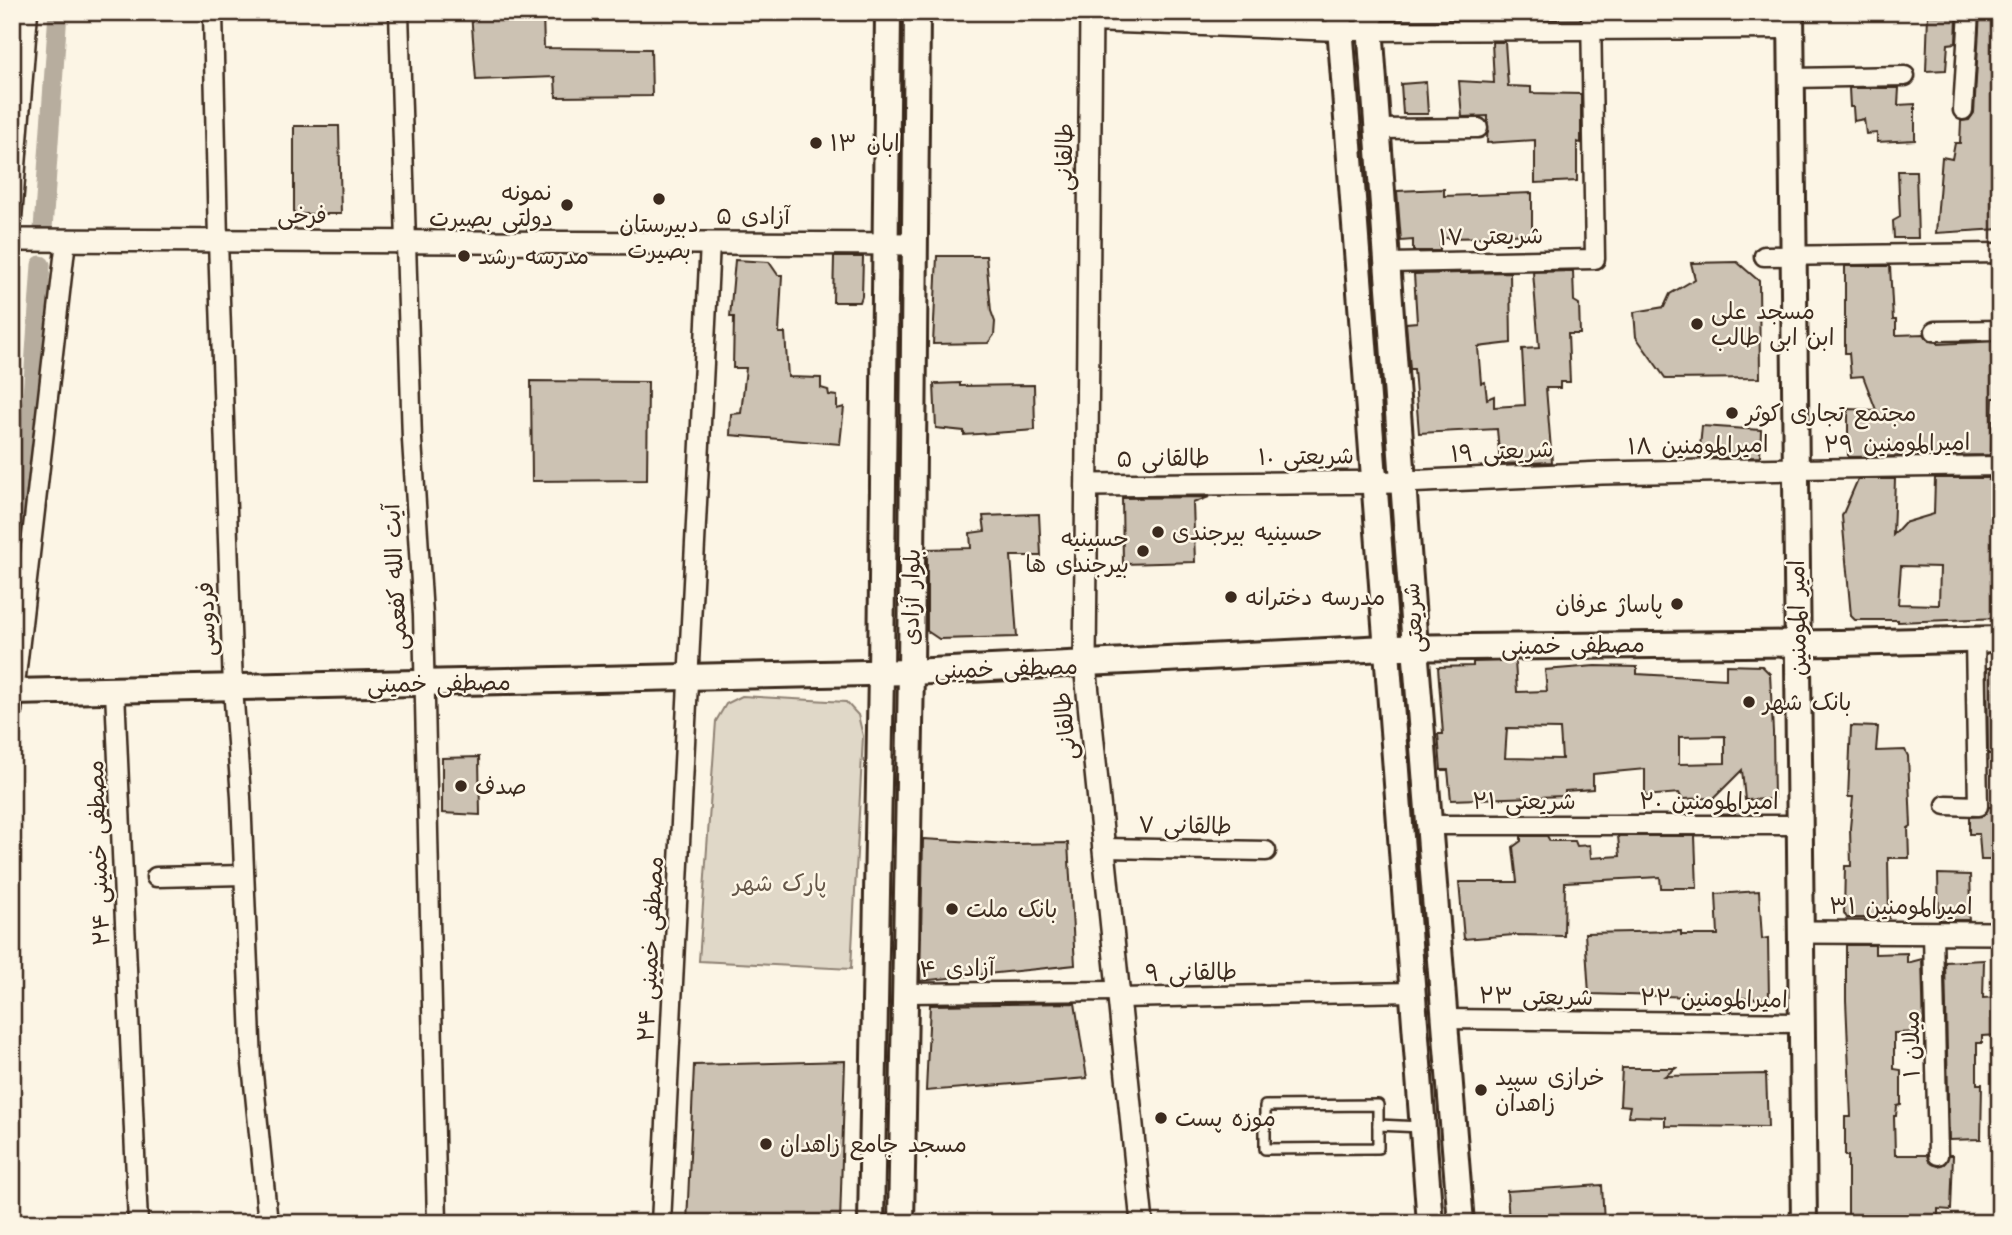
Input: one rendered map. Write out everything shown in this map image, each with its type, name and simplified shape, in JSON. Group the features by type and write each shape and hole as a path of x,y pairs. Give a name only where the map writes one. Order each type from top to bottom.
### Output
{"main road":[{"name":"بلوار آزادی","path":"871,1223 881,673 888,12"},
{"name":"بلوار آزادی","path":"901,1223 911,672 917,12"},
{"name":"امیر المومنین","path":"1791,20 1804,1223"},
{"name":"شریعتی","path":"1370,21 1415,648 1461,1223"},
{"name":"شریعتی","path":"1339,22 1430,1223"},
{"name":"مصطفی خمینی","path":"13,698 115,691 911,672 1386,648 1987,639"}],"street":[{"path":"12,218 27,12"},
{"name":"فردوسی","path":"213,12 233,688 252,1064 268,1223"},
{"name":"آیت الله کفعمی","path":"399,12 412,440 423,615 436,1223"},
{"path":"1964,110 1969,12"},
{"path":"1091,17 1224,26 1370,21 1791,20"},
{"name":"طالقانی","path":"1091,17 1085,664 1143,1223"},
{"name":"شریعتی ۱۷","path":"1388,263 1595,259 1591,21"},
{"path":"1792,78 1905,76"},
{"path":"1378,129 1478,128"},
{"name":"فرخی","path":"12,240 591,242"},
{"path":"13,698 66,240"},
{"name":"آزادی ۵","path":"591,242 915,244"},
{"name":"مصطفی خمینی ۲۴","path":"661,1223 710,243"},
{"path":"1764,256 2000,253"},
{"path":"1935,331 2000,330"},
{"name":"امیرالمومنین ۲۹","path":"1796,469 2000,466"},
{"name":"امیرالمومنین ۱۸","path":"1602,472 1796,469"},
{"name":"شریعتی ۱۹","path":"1374,482 1602,472"},
{"name":"شریعتی ۱۰","path":"1239,483 1374,482"},
{"name":"طالقانی ۵","path":"1087,485 1239,483"},
{"path":"1946,805 1978,806 1987,639"},
{"name":"مصطفی خمینی ۲۴","path":"115,691 138,1223"},
{"name":"شریعتی ۲۱","path":"1431,825 1617,825"},
{"name":"امیرالمومنین ۲۰","path":"1617,825 1800,825"},
{"name":"طالقانی ۷","path":"1104,848 1266,851"},
{"path":"156,877 244,875"},
{"name":"امیرالمومنین ۳۱","path":"1801,932 2000,933"},
{"name":"میلان ۱","path":"1933,933 1938,1155"},
{"name":"طالقانی ۹","path":"1118,995 1413,992"},
{"name":"آزادی ۴","path":"904,993 1118,995"},
{"name":"شریعتی ۲۳","path":"1445,1019 1625,1021"},
{"name":"امیرالمومنین ۲۲","path":"1625,1021 1802,1023"}],"lane":[{"path":"1378,1105 1378,1125 1378,1148 1265,1149 1265,1106 1378,1105"},
{"path":"1378,1125 1423,1127"}],"green space":[{"name":"پارک شهر","path":"742,696 846,702 858,715 863,736 851,969 699,961 716,721 726,704"}],"building":[{"path":"471,12 543,12 544,48 651,49 652,96 556,97 555,77 476,80"},
{"path":"1980,13 2000,14 2000,229 1936,233 1942,157 1952,159 1955,143 1960,143 1961,121 1969,120 1974,113"},
{"path":"1928,15 1957,17 1956,43 1948,44 1946,70 1926,71"},
{"path":"1492,42 1505,42 1508,86 1531,87 1531,93 1581,94 1581,143 1577,142 1577,181 1535,183 1535,140 1487,143 1488,116 1462,117 1459,81 1494,83"},
{"path":"1426,82 1428,114 1403,114 1401,84"},
{"path":"1849,88 1899,88 1898,105 1915,104 1915,140 1877,142 1877,133 1866,134 1864,119 1854,121"},
{"path":"294,126 339,126 341,214 294,214"},
{"path":"1898,171 1916,171 1918,238 1894,238 1893,221 1900,217"},
{"path":"1444,189 1444,196 1532,193 1532,234 1440,238 1440,251 1413,251 1413,240 1401,241 1397,191"},
{"path":"937,256 986,256 991,311 995,322 994,335 988,343 933,344"},
{"path":"834,257 863,257 860,302 833,302"},
{"path":"735,260 769,262 778,275 782,275 779,333 785,333 788,377 821,378 821,388 828,390 829,395 837,396 837,409 844,407 840,444 730,435 731,414 741,413 746,368 733,368 734,317 730,317"},
{"name":"مسجد علی ابن ابی طالب","path":"1737,262 1759,281 1760,378 1666,379 1636,337 1634,312 1664,307 1670,294 1695,279 1691,263"},
{"path":"1845,266 1890,266 1896,335 1924,334 1929,341 1938,344 2000,341 2000,398 1993,398 1991,455 1848,457 1848,409 1876,410 1863,376 1851,377 1849,353 1845,353"},
{"path":"1573,271 1574,301 1579,304 1580,334 1568,334 1570,382 1560,382 1560,388 1546,388 1552,462 1500,464 1497,429 1419,433 1414,369 1410,369 1406,323 1417,322 1414,274 1510,272 1511,343 1478,347 1481,383 1485,382 1487,399 1494,396 1494,407 1525,405 1522,349 1539,348 1533,272"},
{"path":"531,381 648,382 647,480 532,481"},
{"path":"960,383 960,386 1034,385 1035,430 964,435 964,431 936,428 934,384"},
{"path":"1702,426 1761,430 1760,457 1699,458"},
{"path":"1935,478 2000,480 2000,618 1898,622 1855,620 1851,616 1842,516 1858,479 1895,479 1893,535 1904,523 1934,514","holes":["1901,566 1940,567 1939,605 1898,604"]},
{"name":"حسینیه بیرجندی","path":"1209,497 1193,503 1195,562 1123,564 1122,498"},
{"path":"1039,514 1041,556 1011,556 1017,637 939,639 927,631 927,549 971,548 970,533 985,531 983,516"},
{"path":"1515,661 1517,692 1547,691 1545,670 1595,666 1637,667 1637,674 1726,679 1726,665 1762,666 1770,674 1774,799 1745,800 1742,770 1714,798 1682,799 1679,793 1645,796 1645,769 1593,774 1593,789 1565,791 1565,796 1451,800 1448,770 1441,770 1438,734 1443,734 1438,667 1473,666 1473,662","holes":["1507,728 1560,729 1562,759 1505,758","1725,736 1725,763 1679,764 1679,737"]},
{"path":"1987,668 2000,668 2000,754 1988,754"},
{"path":"1851,726 1878,727 1876,751 1905,750 1908,756 1911,826 1908,828 1909,858 1888,858 1889,918 1847,918 1844,913 1845,866 1851,866 1850,828 1853,797 1848,797"},
{"name":"صدف","path":"479,757 480,815 442,813 442,758"},
{"path":"1989,807 2000,807 2000,860 1981,860 1979,834 1969,834 1969,817 1983,816"},
{"path":"1521,836 1547,836 1550,841 1575,841 1577,846 1590,845 1591,858 1620,856 1618,836 1695,836 1697,888 1661,888 1660,877 1565,882 1564,936 1514,935 1464,939 1459,882 1517,882 1513,847 1521,841"},
{"path":"923,839 1009,844 1068,843 1075,965 920,981"},
{"path":"1938,874 1970,875 1969,920 1939,920"},
{"path":"1759,891 1762,939 1768,938 1769,999 1589,994 1585,933 1681,931 1681,935 1718,935 1716,894"},
{"path":"1846,945 1875,945 1875,954 1907,953 1907,963 1922,959 1924,1032 1894,1033 1894,1069 1901,1070 1901,1105 1897,1106 1894,1116 1895,1155 1927,1155 1929,1161 1938,1166 1944,1164 1949,1155 1953,1155 1951,1210 1938,1209 1938,1223 1848,1223 1845,1117 1851,1117"},
{"path":"1984,960 1983,998 2000,997 2000,1035 1982,1036 1982,1043 1977,1043 1977,1084 1982,1084 1981,1139 1949,1140 1945,962"},
{"path":"1075,1003 1087,1078 926,1091 930,1005"},
{"name":"مسجد جامع زاهدان","path":"845,1061 840,1223 687,1223 694,1065"},
{"path":"1622,1068 1676,1068 1665,1076 1766,1074 1768,1127 1665,1126 1665,1117 1628,1116 1630,1106 1620,1105"},
{"path":"1602,1185 1604,1223 1509,1223 1507,1191"}],"waterway":[{"path":"43,229 58,12"},
{"path":"20,571 41,265"}],"place":[{"name":"۱۳ ابان","path":"816,143"},
{"name":"دبیرستان بصیرت","path":"659,199"},
{"name":"نمونه دولتی بصیرت","path":"567,205"},
{"name":"مدرسه رشد","path":"464,256"},
{"name":"مسجد علی ابن ابی طالب","path":"1697,324"},
{"name":"مجتمع تجاری کوثر","path":"1732,413"},
{"name":"حسینیه بیرجندی","path":"1158,532"},
{"name":"حسینیه بیرجندی ها","path":"1143,551"},
{"name":"مدرسه دخترانه","path":"1231,597"},
{"name":"پاساژ عرفان","path":"1677,604"},
{"name":"بانک شهر","path":"1749,702"},
{"name":"صدف","path":"461,786"},
{"name":"بانک ملت","path":"952,909"},
{"name":"خرازی سپید زاهدان","path":"1481,1090"},
{"name":"موزه پست","path":"1161,1118"},
{"name":"مسجد جامع زاهدان","path":"766,1144"}]}
